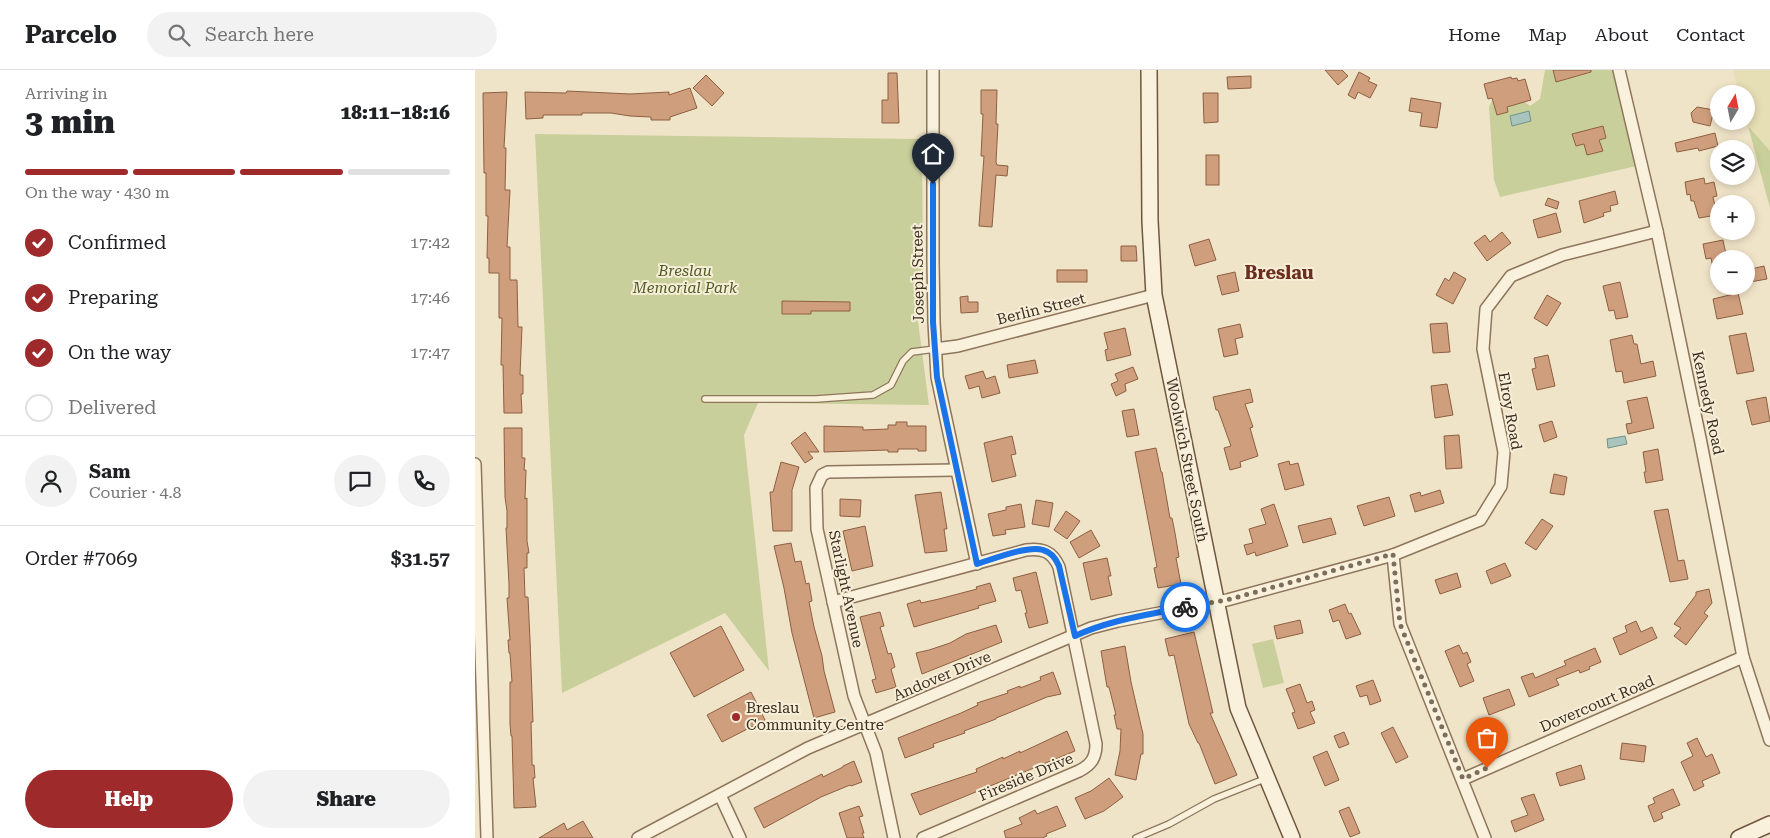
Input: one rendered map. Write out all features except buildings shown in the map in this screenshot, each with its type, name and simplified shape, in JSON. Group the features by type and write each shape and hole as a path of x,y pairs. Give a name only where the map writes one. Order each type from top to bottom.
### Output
{"street":[{"name":"Joseph Street","path":"933,70 933,260 937,377 977,564"},
{"name":"Woolwich Street South","path":"1149,70 1150,221 1154,295 1238,708 1292,838"},
{"name":"Kennedy Road","path":"1619,70 1657,231 1701,438 1743,657 1770,740"},
{"name":"Elroy Road","path":"1217,601 1393,554 1480,520 1501,486 1505,452 1483,349 1485,309 1511,276 1562,255 1657,231"},
{"name":"Berlin Street","path":"935,349 958,346 1154,295"},
{"path":"475,464 477,574 487,838"},
{"name":"Starlight Avenue","path":"894,838 876,753 853,696 817,529 816,488 822,475 828,472 956,470"},
{"name":"Fireside Drive","path":"833,602 1026,550 1043,549 1050,553 1059,566 1096,744 1096,751 1091,762 1079,771 923,838"},
{"path":"1393,554 1400,624 1485,838"},
{"name":"Andover Drive","path":"638,838 808,748 1091,628 1217,601"},
{"name":"Dovercourt Road","path":"1463,779 1743,657"},
{"path":"720,795 740,838"},
{"path":"1739,838 1770,824"}],"lane":[{"path":"705,399 816,399 873,395 891,385 903,361 912,352 935,349"},
{"path":"1136,838 1169,824 1214,799 1267,778"}],"shaded area":[{"path":"1733,70 1770,70 1770,151 1752,130 1755,130 1755,85 1737,85"}],"green space":[{"path":"1545,70 1623,70 1626,76 1641,165 1500,197 1494,180 1489,107 1500,84 1530,106 1540,99"},
{"path":"1749,130 1752,130 1770,151 1770,208 1755,152 1755,140 1752,140"},
{"name":"Breslau Memorial Park","path":"535,134 922,139 923,268 916,306 929,405 758,403 744,435 769,671 725,613 562,693"},
{"path":"1273,639 1284,683 1263,688 1252,644"}],"water":[{"path":"1529,111 1531,121 1512,126 1510,116"},
{"path":"1625,436 1627,444 1608,448 1607,439"}],"way so far":[{"path":"1185,607 1227,600 1393,554 1400,624 1463,779 1487,768"}],"place":[{"name":"Breslau Community Centre","path":"736,717"}],"district":[{"name":"Breslau","path":"1279,272"}],"route":[{"path":"933,184 933,322 937,377 977,564 1026,550 1043,549 1050,553 1059,566 1075,636 1091,628 1185,607"}]}
